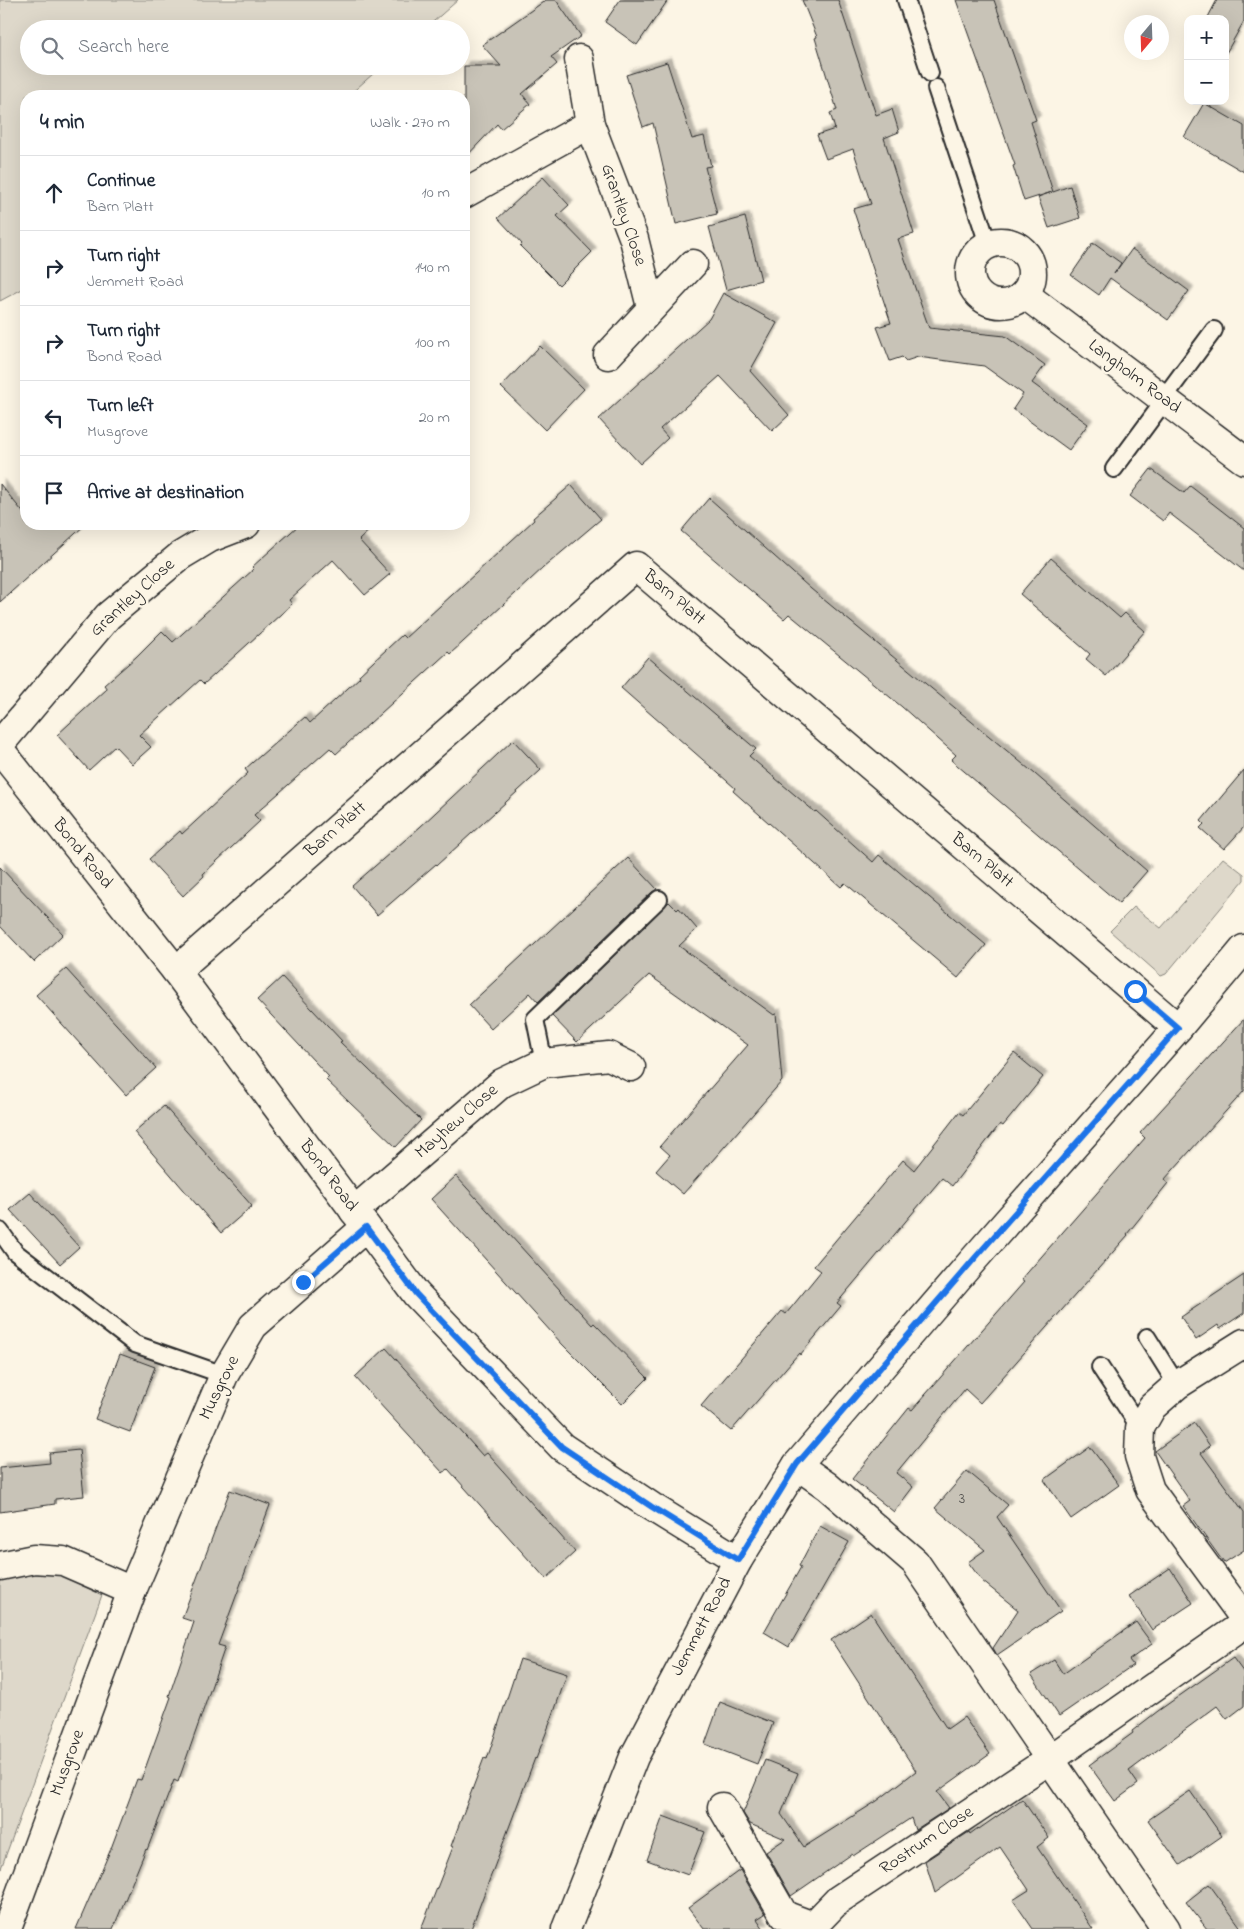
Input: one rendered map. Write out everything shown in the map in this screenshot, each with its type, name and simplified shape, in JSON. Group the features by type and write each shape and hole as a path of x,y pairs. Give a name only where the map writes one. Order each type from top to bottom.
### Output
{"street":[{"name":"Grantley Close","path":"579,59 590,124 634,239 651,307"},
{"path":"470,191 590,124"},
{"path":"998,242 1009,243 1019,247 1026,254 1031,264 1032,275 1030,285 1024,294 1007,304 996,304 987,301 973,287 970,272 973,258 988,244 998,242"},
{"path":"608,355 693,264"},
{"name":"Langholm Road","path":"1024,294 1244,460"},
{"name":"Grantley Close","path":"0,744 108,616 180,556 210,538 231,530"},
{"name":"Barn Platt","path":"176,971 636,566 1178,1028"},
{"name":"Bond Road","path":"0,750 176,971 416,1294 562,1447 652,1507 738,1560"},
{"name":"Jemmett Road","path":"566,1929 634,1757 738,1560 797,1464 950,1286 1178,1028 1244,949"},
{"name":"Mayhew Close","path":"360,1219 502,1083 544,1063 608,1056 631,1067"},
{"name":"Musgrove","path":"7,1913 132,1591 224,1375 253,1326 360,1219"},
{"path":"1244,1343 1177,1385 1152,1407 1140,1428 1139,1456 1150,1490 1244,1618"},
{"path":"797,1464 828,1486 914,1562 1166,1929"},
{"path":"0,1566 34,1558 63,1561 132,1591"},
{"name":"Rostrum Close","path":"813,1928 838,1900 1049,1760 1244,1624"},
{"path":"722,1807 784,1915 813,1928"}],"lane":[{"path":"906,0 988,244"},
{"path":"1114,469 1214,330"},
{"path":"544,1063 535,1019 659,899"},
{"path":"0,1231 15,1252 135,1344 224,1375"},
{"path":"1147,1337 1177,1385"},
{"path":"1100,1368 1140,1428"}],"shaded area":[{"path":"0,0 458,0 435,20 20,20 20,75 372,75 355,90 20,90 20,290 0,301"},
{"path":"1223,858 1244,874 1244,880 1166,974 1161,976 1110,931 1134,907 1161,928"},
{"path":"53,1572 102,1595 0,1871 0,1579"}],"building":[{"path":"546,0 556,0 581,36 551,57 557,64 522,94 530,104 501,129 497,124 470,153 470,90 464,90 464,75 470,75 470,66 501,66 482,45"},
{"path":"620,0 668,0 637,45 605,22"},
{"path":"802,0 838,0 876,115 892,109 899,132 884,138 914,234 898,239 929,328 1005,336 1045,365 1032,383 1088,424 1069,450 1013,409 1023,394 984,366 918,357 906,361 902,357 890,361 877,327 891,323 853,209 871,204 853,149 826,159 817,135 835,129 830,113 837,110 815,38 817,37"},
{"path":"956,0 994,0 1036,120 1031,122 1053,192 1070,186 1080,218 1049,228 1038,197 1052,192 1024,201 1013,166 1015,165"},
{"path":"1217,0 1244,0 1244,21 1229,48 1229,15 1209,15"},
{"path":"667,62 692,139 704,136 711,166 705,167 717,214 676,224 653,123 643,127 626,75"},
{"path":"1203,105 1207,105 1244,126 1244,172 1184,137"},
{"path":"543,177 569,205 557,216 592,252 559,285 520,246 522,244 498,218"},
{"path":"745,217 761,280 726,290 709,227"},
{"path":"1093,243 1121,263 1114,274 1132,249 1189,291 1168,320 1110,278 1099,295 1071,275"},
{"path":"723,293 777,323 750,371 789,415 772,431 720,376 660,429 668,438 640,464 599,419 709,319"},
{"path":"540,346 584,389 545,430 501,387"},
{"path":"1151,469 1184,493 1190,486 1244,528 1244,571 1169,513 1163,521 1130,496"},
{"path":"0,484 20,509 20,530 79,530 0,602"},
{"path":"571,485 601,519 543,568 450,654 448,652 336,754 330,748 254,815 260,821 203,874 204,876 183,896 149,859 180,831 182,834 248,773 245,769 305,717 310,723 402,635 405,638"},
{"path":"709,498 811,589 1035,774 1147,871 1119,903 951,760 956,755 902,707 789,614 784,619 681,531"},
{"path":"293,530 370,530 359,540 390,574 365,595 333,560 289,600 292,604 204,684 200,680 139,735 151,747 132,764 115,746 89,770 57,735 107,689 104,685 162,631 173,642 254,569 252,567"},
{"path":"1051,558 1120,618 1125,613 1145,631 1106,676 1086,659 1090,654 1020,594"},
{"path":"648,657 756,749 749,756 816,811 873,862 879,855 986,945 958,978 845,883 841,887 733,791 735,788 621,688"},
{"path":"513,740 541,770 437,865 377,915 352,886 420,827"},
{"path":"1244,770 1244,827 1224,849 1200,828 1204,824 1201,821"},
{"path":"628,858 657,889 538,1002 530,993 491,1029 469,1005"},
{"path":"0,867 63,934 34,962 0,926"},
{"path":"669,902 677,910 679,908 697,929 679,946 774,1015 776,1013 782,1081 683,1194 656,1171 670,1155 660,1146 748,1045 649,975 577,1042 552,1016"},
{"path":"66,969 156,1068 126,1095 36,995"},
{"path":"282,977 342,1041 340,1042 421,1120 396,1147 326,1080 329,1077 257,1000"},
{"path":"1244,1019 1244,1091 1164,1180 1168,1183 1128,1235 980,1403 965,1389 896,1473 913,1487 894,1512 852,1479 909,1408 912,1410 1024,1282 1021,1280 1145,1138 1140,1133"},
{"path":"1014,1053 1043,1077 1003,1126 1000,1124 952,1186 942,1178 837,1303 841,1306 800,1355 799,1353 731,1431 701,1406 782,1311 786,1314 821,1271 814,1266 903,1160 914,1170 959,1112 963,1115"},
{"path":"164,1106 252,1206 221,1233 134,1132"},
{"path":"456,1176 592,1325 594,1323 648,1378 622,1404 562,1344 431,1199"},
{"path":"30,1193 79,1247 60,1264 10,1210"},
{"path":"1244,1275 1244,1313 1220,1329 1218,1325 1196,1340 1181,1317"},
{"path":"386,1348 483,1456 487,1453 575,1552 546,1579 448,1469 443,1473 355,1377"},
{"path":"120,1354 155,1367 130,1432 95,1419"},
{"path":"1194,1423 1210,1446 1201,1453 1244,1512 1244,1550 1224,1563 1183,1506 1190,1501 1155,1451"},
{"path":"1090,1447 1119,1485 1071,1519 1044,1480"},
{"path":"79,1450 84,1496 55,1499 55,1504 0,1512 0,1468 50,1463 49,1453"},
{"path":"967,1471 1008,1505 997,1517 1061,1611 997,1655 993,1648 1018,1610 982,1581 968,1562 985,1550 935,1508"},
{"path":"230,1490 270,1505 218,1645 225,1647 204,1708 178,1782 174,1780 147,1850 113,1929 76,1929 110,1851 137,1779 141,1780 171,1697 169,1696 194,1622 182,1618"},
{"path":"820,1526 849,1542 789,1647 764,1632 801,1567 799,1566"},
{"path":"1170,1568 1193,1603 1152,1630 1129,1596"},
{"path":"871,1613 947,1729 964,1717 990,1754 937,1792 949,1808 915,1830 911,1818 853,1856 852,1854 791,1896 766,1852 785,1839 750,1824 743,1813 765,1760 798,1773 781,1814 804,1847 877,1801 916,1771 831,1640"},
{"path":"1136,1622 1152,1644 1129,1660 1133,1665 1059,1716 1031,1674 1054,1660 1063,1674"},
{"path":"1233,1658 1244,1673 1244,1706 1227,1719 1217,1706 1129,1771 1138,1784 1115,1801 1089,1765 1133,1733 1132,1731 1158,1711"},
{"path":"520,1659 567,1674 553,1715 471,1929 421,1929 453,1847 451,1846 484,1758 487,1759"},
{"path":"720,1702 773,1723 757,1764 705,1744"},
{"path":"1190,1791 1222,1836 1180,1865 1148,1820"},
{"path":"1022,1799 1049,1838 1037,1847 1093,1929 1033,1929 1013,1900 1029,1890 1000,1847 935,1893 925,1861 969,1832 970,1834 979,1829"},
{"path":"663,1816 705,1832 688,1875 647,1860"},
{"path":"740,1870 765,1914 757,1919 764,1929 704,1929 688,1908"},
{"path":"1209,1884 1242,1929 1207,1929 1186,1902"}],"route":[{"path":"303,1282 366,1227 416,1294 490,1374 562,1447 652,1507 738,1560 797,1464 975,1258 1178,1028 1135,991"}]}
